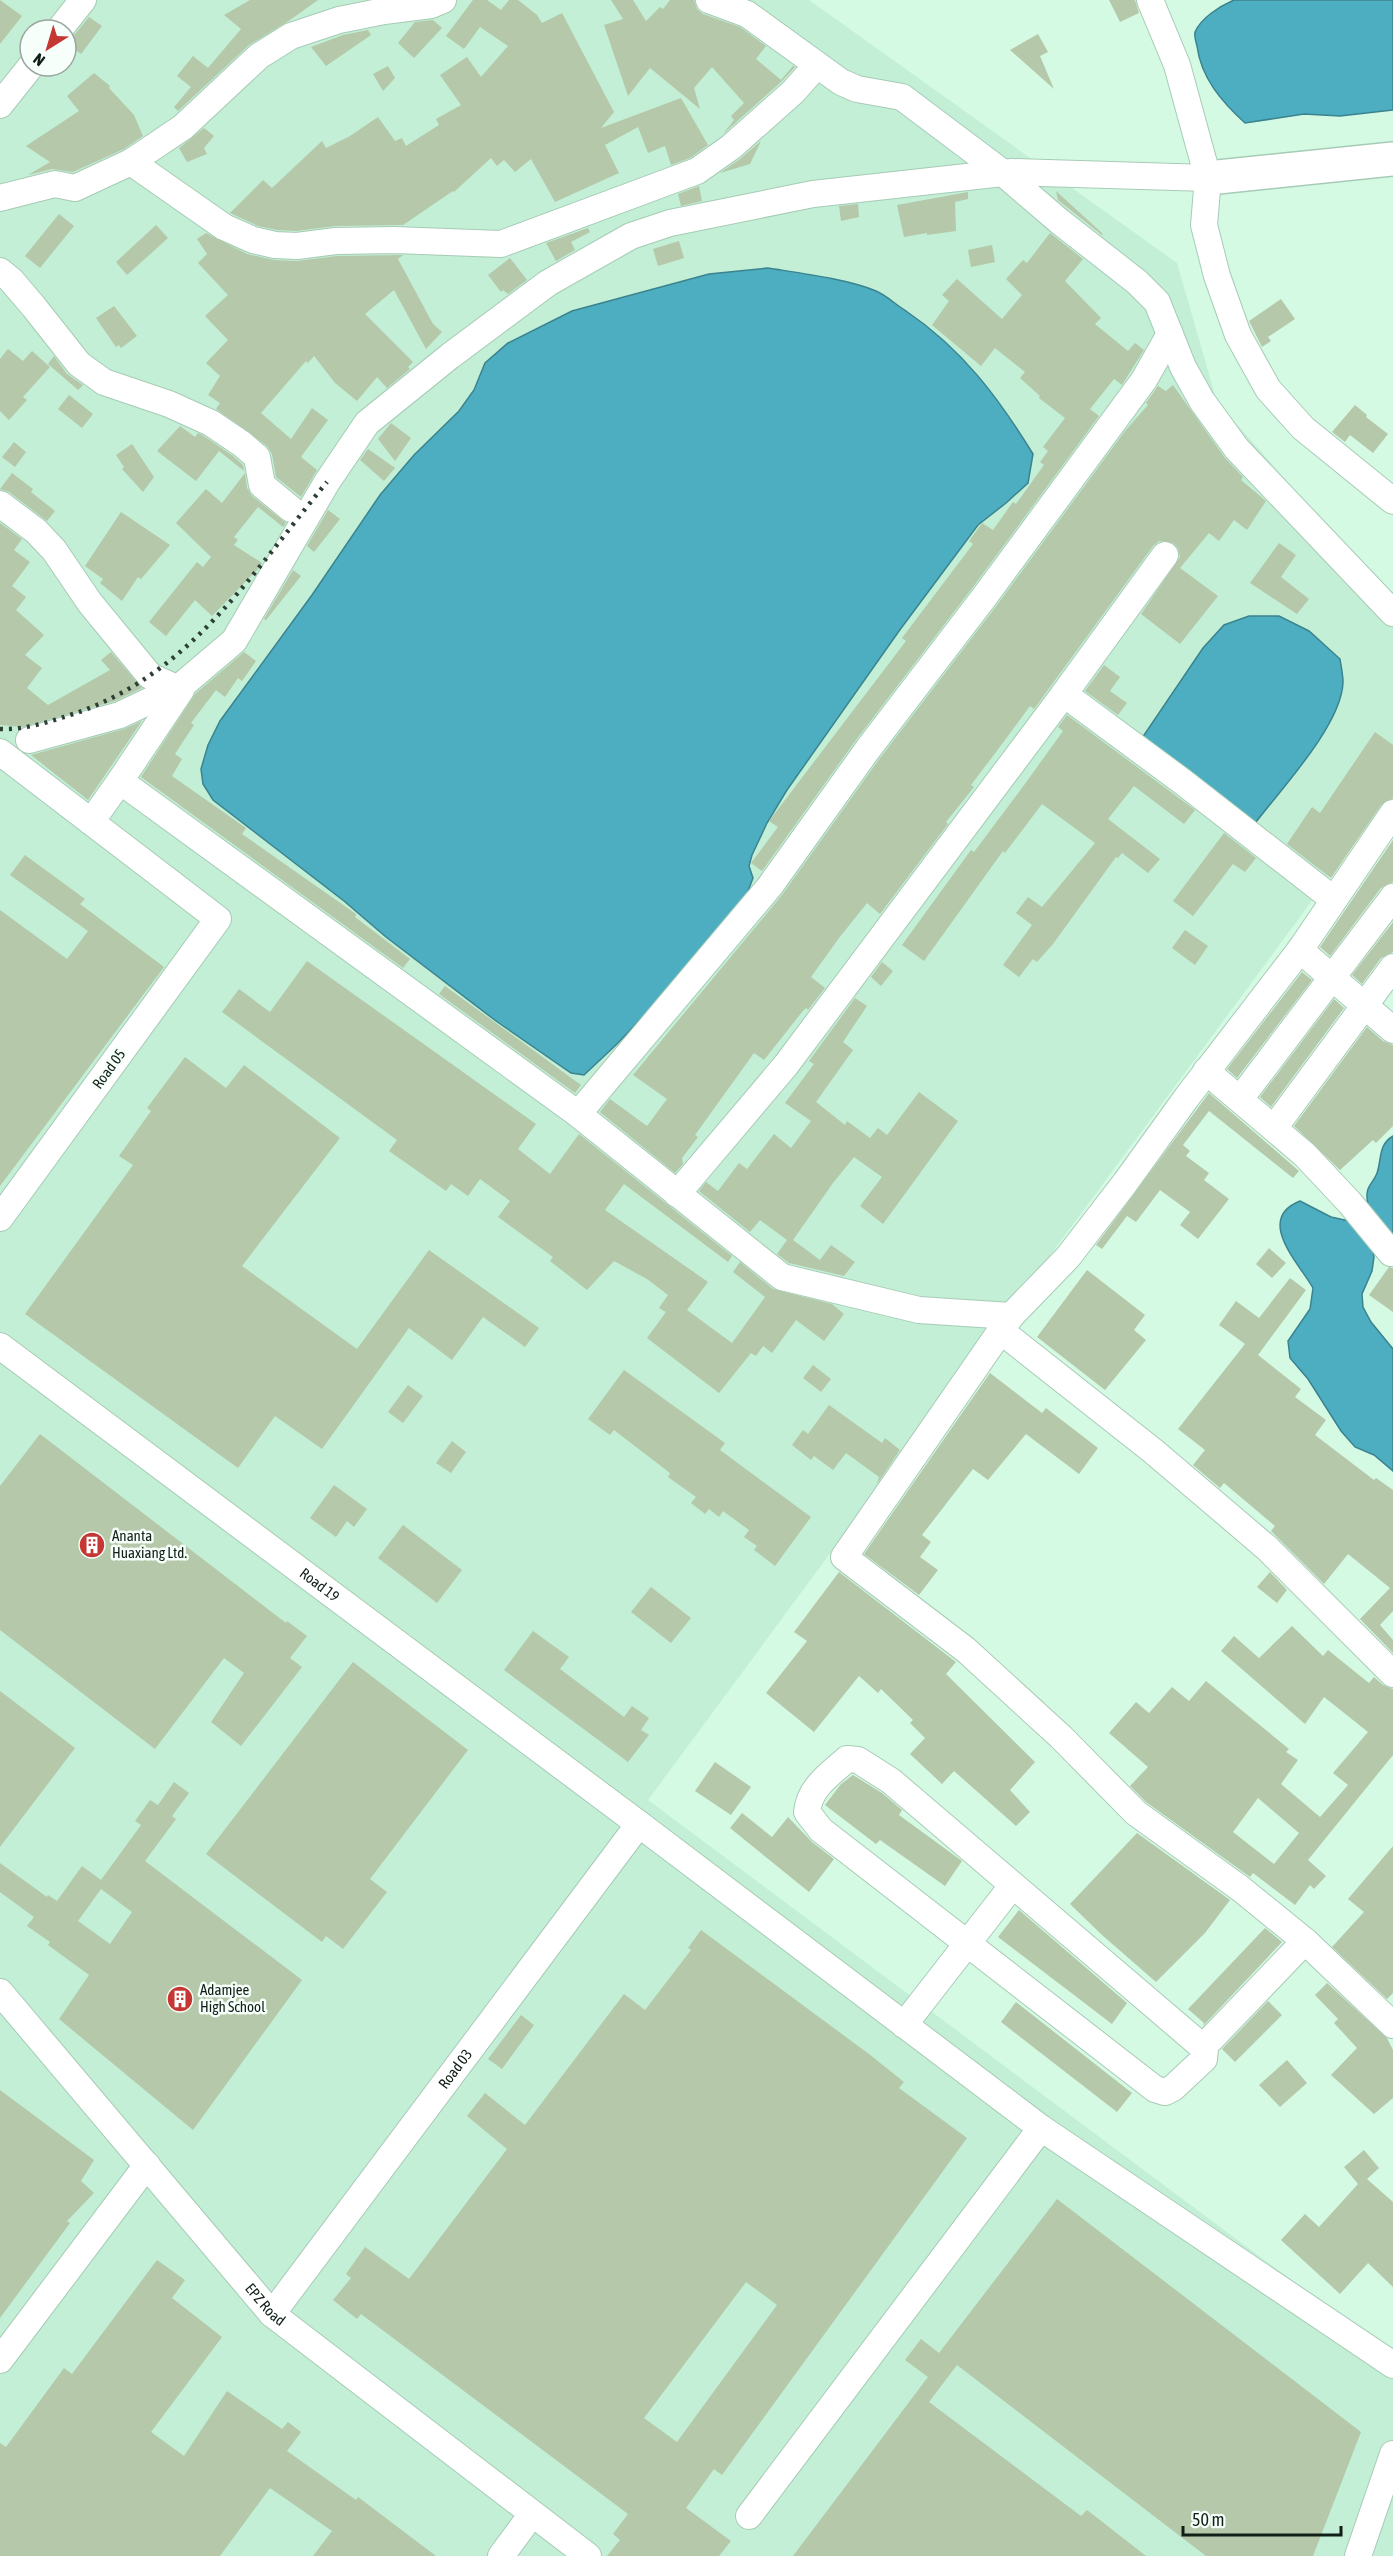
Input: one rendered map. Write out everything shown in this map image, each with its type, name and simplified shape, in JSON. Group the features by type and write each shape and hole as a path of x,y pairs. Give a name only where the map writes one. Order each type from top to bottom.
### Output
{"street":[{"path":"69,18 83,0"},
{"path":"0,198 55,184 75,188 131,162 183,127 259,56 291,36 339,20 384,10 431,5 443,0"},
{"path":"709,0 747,14 841,82 857,89 903,97 1003,173 1059,221 1137,282 1157,303 1183,366 1202,401 1237,449 1393,613"},
{"path":"1150,0 1176,65 1208,178 1204,225 1217,276 1238,335 1268,389 1303,428 1393,501"},
{"path":"131,162 224,227 253,240 275,245 297,246 336,241 394,240 501,244 697,171 731,147 792,92 817,65"},
{"path":"0,105 21,78"},
{"path":"29,740 120,715 181,686 234,641 327,482 367,423 450,356 548,283 631,236 670,224 813,194 1003,173 1208,178 1393,159"},
{"path":"0,271 11,280 34,307 79,364 104,382 170,404 211,423 242,444 257,457 262,485 291,509"},
{"path":"578,1114 770,886 868,749 985,596 1144,380 1170,334"},
{"path":"0,504 36,531 54,550 90,603 150,676 181,690 91,822 0,752"},
{"path":"677,1194 786,1065 1166,555"},
{"path":"1064,694 1183,782 1333,899"},
{"path":"120,781 578,1114 782,1277 919,1310 1006,1323 1259,1541 1393,1674"},
{"path":"1393,813 1300,950 1206,1071 1068,1257 1006,1323 844,1557 966,1650 1061,1737 1136,1813 1241,1889 1305,1941 1393,2025"},
{"name":"Road 05","path":"0,1218 218,920 91,822"},
{"path":"1240,1099 1393,897"},
{"path":"1300,950 1393,1030"},
{"path":"1274,1128 1393,967"},
{"path":"1206,1071 1305,1155 1350,1203 1391,1253"},
{"name":"Road 19","path":"0,1346 1041,2128 1393,2365"},
{"path":"847,1759 858,1760 891,1780 1205,2049 1204,2058 1173,2088 1165,2092 1155,2089 968,1945 821,1830 807,1812 808,1798 847,1759"},
{"name":"Road 03","path":"272,2314 639,1824"},
{"path":"904,2025 1012,1886"},
{"path":"1210,2039 1305,1941"},
{"name":"EPZ Road","path":"0,1992 272,2314 588,2556"},
{"path":"749,2516 1041,2128"},
{"path":"0,2360 147,2165"},
{"path":"1358,2556 1393,2454"},
{"path":"501,2556 532,2514"}],"shaded area":[{"path":"0,0 809,0 1177,263 1217,402 1393,600 1393,791 648,1800 1393,2356 1393,2556 0,2556"}],"water":[{"path":"1234,0 1393,0 1393,110 1340,116 1304,114 1245,123 1228,107 1208,79 1199,58 1195,36 1195,32 1206,17"},
{"path":"768,268 837,280 876,291 945,341 992,394 1033,454 1028,483 978,525 899,631 787,790 767,823 752,855 749,866 753,878 745,899 655,1004 617,1044 584,1075 571,1073 496,1021 213,800 203,784 201,769 208,745 220,721 312,595 380,495 414,455 459,411 474,390 485,363 508,343 572,311 709,274"},
{"path":"1249,616 1279,616 1309,631 1340,659 1343,679 1340,699 1322,736 1256,822 1142,738 1203,648 1224,625"},
{"path":"1393,1136 1393,1235 1382,1229 1373,1217 1367,1195 1377,1173 1385,1143"},
{"path":"1300,1201 1331,1217 1349,1221 1371,1242 1374,1257 1372,1271 1362,1294 1363,1307 1371,1322 1393,1349 1393,1471 1374,1455 1355,1447 1341,1431 1308,1379 1290,1358 1288,1341 1310,1309 1313,1288 1290,1254 1280,1230 1281,1219 1287,1209"}],"building":[{"path":"0,0 22,16 18,18 0,44"},
{"path":"250,0 318,0 249,45 178,111 174,107 191,87 177,76 193,56 208,68 241,29 224,15"},
{"path":"473,0 487,0 501,10 509,0 518,0 537,15 542,23 562,13 614,112 601,128 681,98 708,145 690,158 671,165 665,146 648,153 638,127 605,145 619,173 555,202 531,159 515,172 504,160 497,166 491,158 454,192 403,225 277,230 258,226 230,213 263,180 272,188 322,141 326,148 350,136 378,117 395,141 402,138 406,146 439,125 436,119 461,105 440,75 467,57 481,77 508,46 480,27 464,49 446,36"},
{"path":"611,0 633,0 646,21 660,7 663,9 670,0 694,0 697,9 703,14 740,27 766,46 756,59 781,80 793,66 795,67 723,134 734,120 731,116 744,103 712,67 694,88 700,109 650,68 628,96 604,25 623,19"},
{"path":"1109,0 1135,0 1139,13 1120,22"},
{"path":"89,17 102,26 81,54 78,52 78,30"},
{"path":"433,20 442,28 414,58 398,43 415,22"},
{"path":"368,30 371,35 326,66 311,47 343,35"},
{"path":"1038,34 1048,52 1040,56 1054,89 1010,50"},
{"path":"388,66 395,78 383,91 373,74"},
{"path":"94,73 110,86 109,88 134,115 143,136 124,149 73,172 52,169 28,175 50,162 26,146 79,111 67,96"},
{"path":"204,128 214,136 204,148 207,154 187,162 179,148"},
{"path":"761,141 750,164 720,173 740,159"},
{"path":"699,186 702,201 681,206 678,194"},
{"path":"1056,191 1103,234 1058,200"},
{"path":"968,192 968,199 955,202 956,231 904,237 897,205"},
{"path":"858,204 859,217 841,221 839,206"},
{"path":"59,214 74,226 40,268 25,256"},
{"path":"156,225 168,238 127,275 116,262"},
{"path":"588,228 590,232 571,242 575,250 556,261 546,243"},
{"path":"206,233 247,254 274,260 297,261 337,256 403,255 398,259 433,324 442,332 426,349 394,290 365,314 413,362 408,367 410,369 387,388 377,377 357,401 335,383 314,356 308,363 306,361 261,413 291,439 312,408 328,420 301,457 317,470 301,497 276,477 272,454 267,446 216,409 220,403 208,395 220,376 206,363 228,340 205,316 228,295 198,263 207,254 197,239"},
{"path":"1050,233 1083,259 1065,281 1101,318 1095,324 1128,351 1135,343 1144,350 1122,385 1114,379 1090,409 1099,416 973,587 856,740 762,871 751,863 778,827 769,821 906,641 902,638 973,544 969,541 982,523 993,530 1013,502 1016,504 1044,465 1040,462 1048,451 1043,447 1065,418 1039,398 1040,396 1020,378 1025,372 995,348 981,366 932,325 949,301 942,295 957,279 1002,319 1022,295 1006,279 1023,260 1027,263"},
{"path":"679,241 684,258 658,266 653,249"},
{"path":"992,245 995,262 971,267 968,250"},
{"path":"510,258 527,280 508,294 503,290 501,292 488,275"},
{"path":"1281,299 1295,319 1268,337 1271,341 1262,347 1249,321"},
{"path":"114,306 137,336 121,348 119,345 116,347 96,318"},
{"path":"8,349 23,361 32,351 50,367 23,397 27,400 9,420 0,411 0,359"},
{"path":"54,356 67,374 83,385 78,390 48,364"},
{"path":"1173,385 1225,458 1243,477 1241,480 1266,501 1247,530 1234,520 1219,541 1209,533 1180,568 1218,596 1180,644 1141,614 1180,557 1178,548 1173,543 1159,541 1153,546 1034,709 1030,706 971,785 974,787 946,822 948,824 880,914 867,903 839,938 811,977 825,988 808,1010 806,1008 802,1012 764,1060 754,1053 695,1135 698,1137 682,1158 683,1164 675,1173 600,1112 610,1099 647,1126 667,1099 633,1075 782,895 880,758 997,605 1125,431 1148,405 1146,403 1158,386 1166,391"},
{"path":"69,395 93,414 82,428 58,409"},
{"path":"1355,405 1388,434 1373,453 1350,435 1345,442 1332,432"},
{"path":"391,423 411,438 395,461 378,439"},
{"path":"180,426 195,437 198,433 204,436 233,456 243,465 244,471 219,451 196,481 157,451"},
{"path":"14,442 26,452 15,467 2,457"},
{"path":"132,444 154,477 143,492 122,469 124,467 116,455"},
{"path":"368,449 395,468 384,481 360,460"},
{"path":"12,473 33,489 31,492 55,511 47,521 9,492 0,489"},
{"path":"245,473 247,488 252,496 286,523 283,527 258,507 234,537 238,540 234,545 262,563 260,567 212,616 195,600 166,636 149,622 197,562 203,567 211,557 176,523 206,489 222,503"},
{"path":"328,510 340,519 314,552 307,546"},
{"path":"121,512 170,545 141,579 138,577 122,601 100,583 103,579 85,566"},
{"path":"0,523 22,539 14,550 30,562 12,586 26,597 16,610 44,635 25,655 42,668 27,688 48,705 110,670 101,660 111,652 142,688 115,701 23,727 0,725"},
{"path":"1279,543 1296,555 1281,577 1309,599 1297,614 1250,583"},
{"path":"293,570 301,576 266,620 264,619"},
{"path":"244,652 256,661 242,681 238,678 225,697 216,690 191,723 194,725 175,754 182,759 172,776 246,828 242,834 356,914 355,917 410,959 403,968 141,777 195,694"},
{"path":"1104,665 1120,677 1110,691 1127,703 1118,715 1085,691"},
{"path":"1067,715 1195,810 1184,824 1134,786 1108,819 1160,859 1148,873 1122,853 1118,858 1116,857 1053,944 1037,962 1033,959 1019,977 1003,965 1032,925 1016,913 1028,897 1042,907 1095,843 1042,804 1005,853 1003,851 924,961 902,945 971,850 974,852 1063,731 1058,727"},
{"path":"142,721 88,800 31,755 124,729"},
{"path":"1375,732 1393,745 1393,798 1381,805 1331,878 1287,844 1312,807 1320,813"},
{"path":"1224,833 1256,858 1245,872 1233,864 1193,916 1173,901"},
{"path":"1393,840 1393,882 1381,888 1330,956 1320,947"},
{"path":"25,855 85,899 80,904 164,967 0,1186 0,910 67,959 88,931 10,875"},
{"path":"1393,922 1393,952 1381,958 1362,984 1352,975"},
{"path":"1185,930 1208,946 1195,965 1172,948"},
{"path":"307,961 536,1124 518,1149 550,1174 579,1134 732,1256 728,1262 624,1184 605,1210 708,1282 687,1310 732,1343 765,1297 733,1272 740,1262 773,1289 832,1304 844,1314 824,1341 796,1320 772,1353 763,1346 756,1356 751,1353 719,1393 647,1338 666,1312 659,1308 668,1295 647,1279 614,1261 587,1290 550,1261 553,1257 498,1217 510,1201 480,1179 468,1196 451,1184 446,1191 389,1151 397,1140 222,1012 239,989 270,1012"},
{"path":"882,962 893,971 881,986 871,977"},
{"path":"1302,972 1312,980 1237,1078 1227,1069"},
{"path":"445,986 581,1085 575,1093 439,994"},
{"path":"855,998 867,1006 843,1042 853,1050 816,1102 845,1125 847,1121 870,1138 878,1128 887,1135 919,1092 958,1121 883,1224 860,1206 882,1177 854,1157 833,1183 793,1240 820,1260 831,1245 855,1262 844,1276 789,1263 777,1254 787,1240 760,1220 750,1232 699,1191 706,1182 718,1191 739,1163 747,1169 774,1134 791,1148 811,1121 785,1103 814,1064 809,1061"},
{"path":"1334,999 1344,1008 1271,1107 1260,1097"},
{"path":"1367,1027 1383,1041 1393,1045 1393,1126 1376,1143 1373,1140 1340,1170 1294,1126"},
{"path":"185,1057 226,1088 244,1065 340,1138 242,1266 357,1349 429,1250 539,1328 525,1347 483,1317 452,1360 409,1328 322,1449 275,1416 238,1468 25,1314 133,1165 119,1156 151,1111 147,1108"},
{"path":"1209,1093 1299,1171 1293,1178 1209,1111 1183,1145 1190,1151 1186,1156 1209,1173 1204,1180 1229,1199 1198,1239 1180,1225 1190,1212 1160,1190 1136,1222 1127,1216 1102,1249 1096,1245"},
{"path":"1269,1248 1286,1263 1272,1278 1256,1264"},
{"path":"1389,1267 1393,1268 1393,1312 1369,1295"},
{"path":"1087,1270 1145,1315 1134,1330 1146,1340 1105,1390 1037,1337"},
{"path":"1290,1278 1306,1290 1258,1355 1301,1389 1295,1397 1326,1420 1315,1435 1374,1480 1376,1478 1393,1490 1393,1611 1380,1625 1393,1640 1393,1653 1360,1619 1390,1588 1348,1554 1324,1584 1271,1531 1275,1526 1224,1483 1220,1488 1193,1465 1205,1450 1178,1429 1245,1344 1219,1325 1236,1301 1259,1318"},
{"path":"813,1365 831,1379 821,1392 803,1378"},
{"path":"624,1370 725,1443 720,1450 811,1517 775,1566 754,1550 757,1546 744,1537 749,1530 723,1511 719,1517 709,1509 705,1514 691,1503 696,1497 668,1477 670,1473 614,1430 610,1435 588,1419"},
{"path":"990,1373 1042,1413 1046,1408 1098,1448 1079,1474 1026,1434 988,1480 973,1469 922,1535 931,1542 920,1557 938,1570 919,1595 864,1554"},
{"path":"408,1385 423,1396 403,1423 388,1412"},
{"path":"829,1405 882,1443 885,1438 900,1450 877,1484 879,1477 846,1453 833,1470 814,1456 811,1460 792,1445 803,1430 808,1434"},
{"name":"Ananta Huaxiang Ltd.","path":"40,1434 286,1623 287,1621 307,1636 290,1658 302,1667 241,1746 211,1722 244,1673 224,1658 155,1749 0,1630 0,1486"},
{"path":"452,1441 466,1452 451,1473 436,1463"},
{"path":"334,1485 367,1509 354,1527 347,1521 336,1537 310,1518"},
{"path":"403,1525 462,1570 437,1603 378,1558"},
{"path":"839,1572 956,1662 946,1674 1035,1762 1010,1790 1030,1812 1016,1826 954,1771 942,1784 910,1754 925,1738 910,1723 913,1720 881,1689 878,1693 859,1676 814,1732 766,1693 807,1641 794,1632"},
{"path":"1270,1572 1287,1590 1277,1603 1257,1587"},
{"path":"651,1587 691,1618 671,1643 631,1612"},
{"path":"1292,1626 1323,1656 1328,1650 1369,1683 1374,1677 1383,1685 1393,1689 1393,1755 1308,1860 1326,1876 1314,1889 1310,1885 1295,1905 1253,1873 1250,1877 1146,1802 1130,1786 1148,1767 1109,1733 1136,1702 1149,1713 1172,1687 1189,1701 1206,1681 1289,1749 1286,1752 1298,1760 1281,1784 1320,1817 1348,1785 1333,1773 1368,1732 1324,1697 1305,1724 1221,1651 1234,1636 1259,1658","holes":["1258,1798 1299,1833 1274,1864 1233,1832"]},
{"path":"533,1631 569,1657 560,1669 624,1717 632,1706 649,1718 641,1730 649,1735 628,1762 504,1670"},
{"path":"353,1662 468,1750 370,1879 387,1892 343,1949 326,1936 322,1942 206,1854"},
{"path":"0,1691 75,1748 0,1847"},
{"path":"715,1762 751,1787 731,1815 695,1791"},
{"path":"853,1775 882,1793 902,1810 899,1815 962,1861 945,1886 880,1840 876,1844 825,1805 841,1784"},
{"name":"Adamjee High School","path":"174,1782 189,1793 172,1816 176,1819 145,1861 302,1980 193,2130 59,2019 89,1975 48,1945 50,1942 27,1926 34,1917 0,1892 0,1863 47,1897 48,1895 57,1901 82,1866 101,1880 141,1825 135,1821 150,1800 158,1805","holes":["101,1889 132,1912 110,1944 78,1921"]},
{"path":"742,1813 772,1837 788,1817 812,1842 834,1859 809,1892 730,1828"},
{"path":"1137,1833 1230,1900 1205,1933 1156,1982 1070,1904"},
{"path":"1393,1846 1393,1993 1387,1999 1332,1947 1364,1912 1348,1899"},
{"path":"1019,1910 1127,2003 1112,2024 998,1937"},
{"path":"1265,1928 1282,1942 1203,2026 1204,2023 1188,2009"},
{"path":"701,1930 869,2054 904,2082 899,2088 967,2138 722,2475 714,2469 686,2508 731,2541 719,2556 607,2556 620,2540 613,2534 628,2514 361,2314 357,2319 333,2300 351,2278 346,2274 365,2247 409,2279 507,2149 467,2116 485,2093 525,2125 624,1994 645,2010 691,1950 688,1948","holes":["746,2282 777,2305 677,2442 644,2418"]},
{"path":"1327,1983 1387,2038 1393,2050 1393,2098 1374,2114 1331,2075 1357,2048 1334,2023 1338,2019 1315,1995"},
{"path":"1268,2001 1282,2015 1235,2062 1222,2049"},
{"path":"1016,2002 1132,2093 1117,2112 1001,2022"},
{"path":"521,2015 534,2025 502,2069 488,2059"},
{"path":"1287,2060 1307,2083 1280,2107 1259,2085"},
{"path":"0,2090 94,2160 81,2181 94,2193 67,2221 70,2223 0,2318"},
{"path":"1364,2150 1379,2168 1367,2179 1393,2202 1393,2287 1368,2263 1340,2294 1281,2240 1305,2214 1319,2227 1358,2184 1344,2167"},
{"path":"1057,2199 1361,2432 1313,2556 1206,2556 957,2365 929,2402 1081,2516 1087,2510 1146,2556 793,2556 928,2377 905,2360 921,2339 939,2353"},
{"path":"157,2260 185,2280 172,2298 222,2337 151,2432 184,2456 227,2391 282,2429 288,2422 301,2432 287,2451 356,2500 358,2497 436,2556 313,2556 332,2531 270,2488 220,2556 0,2556 0,2443 6,2447 64,2368 72,2374"}],"railway":[{"path":"0,729 42,723 110,699 148,676 183,650 243,587 327,482"}],"place":[{"name":"Ananta Huaxiang Ltd.","path":"92,1545"},
{"name":"Adamjee High School","path":"180,1999"}]}
